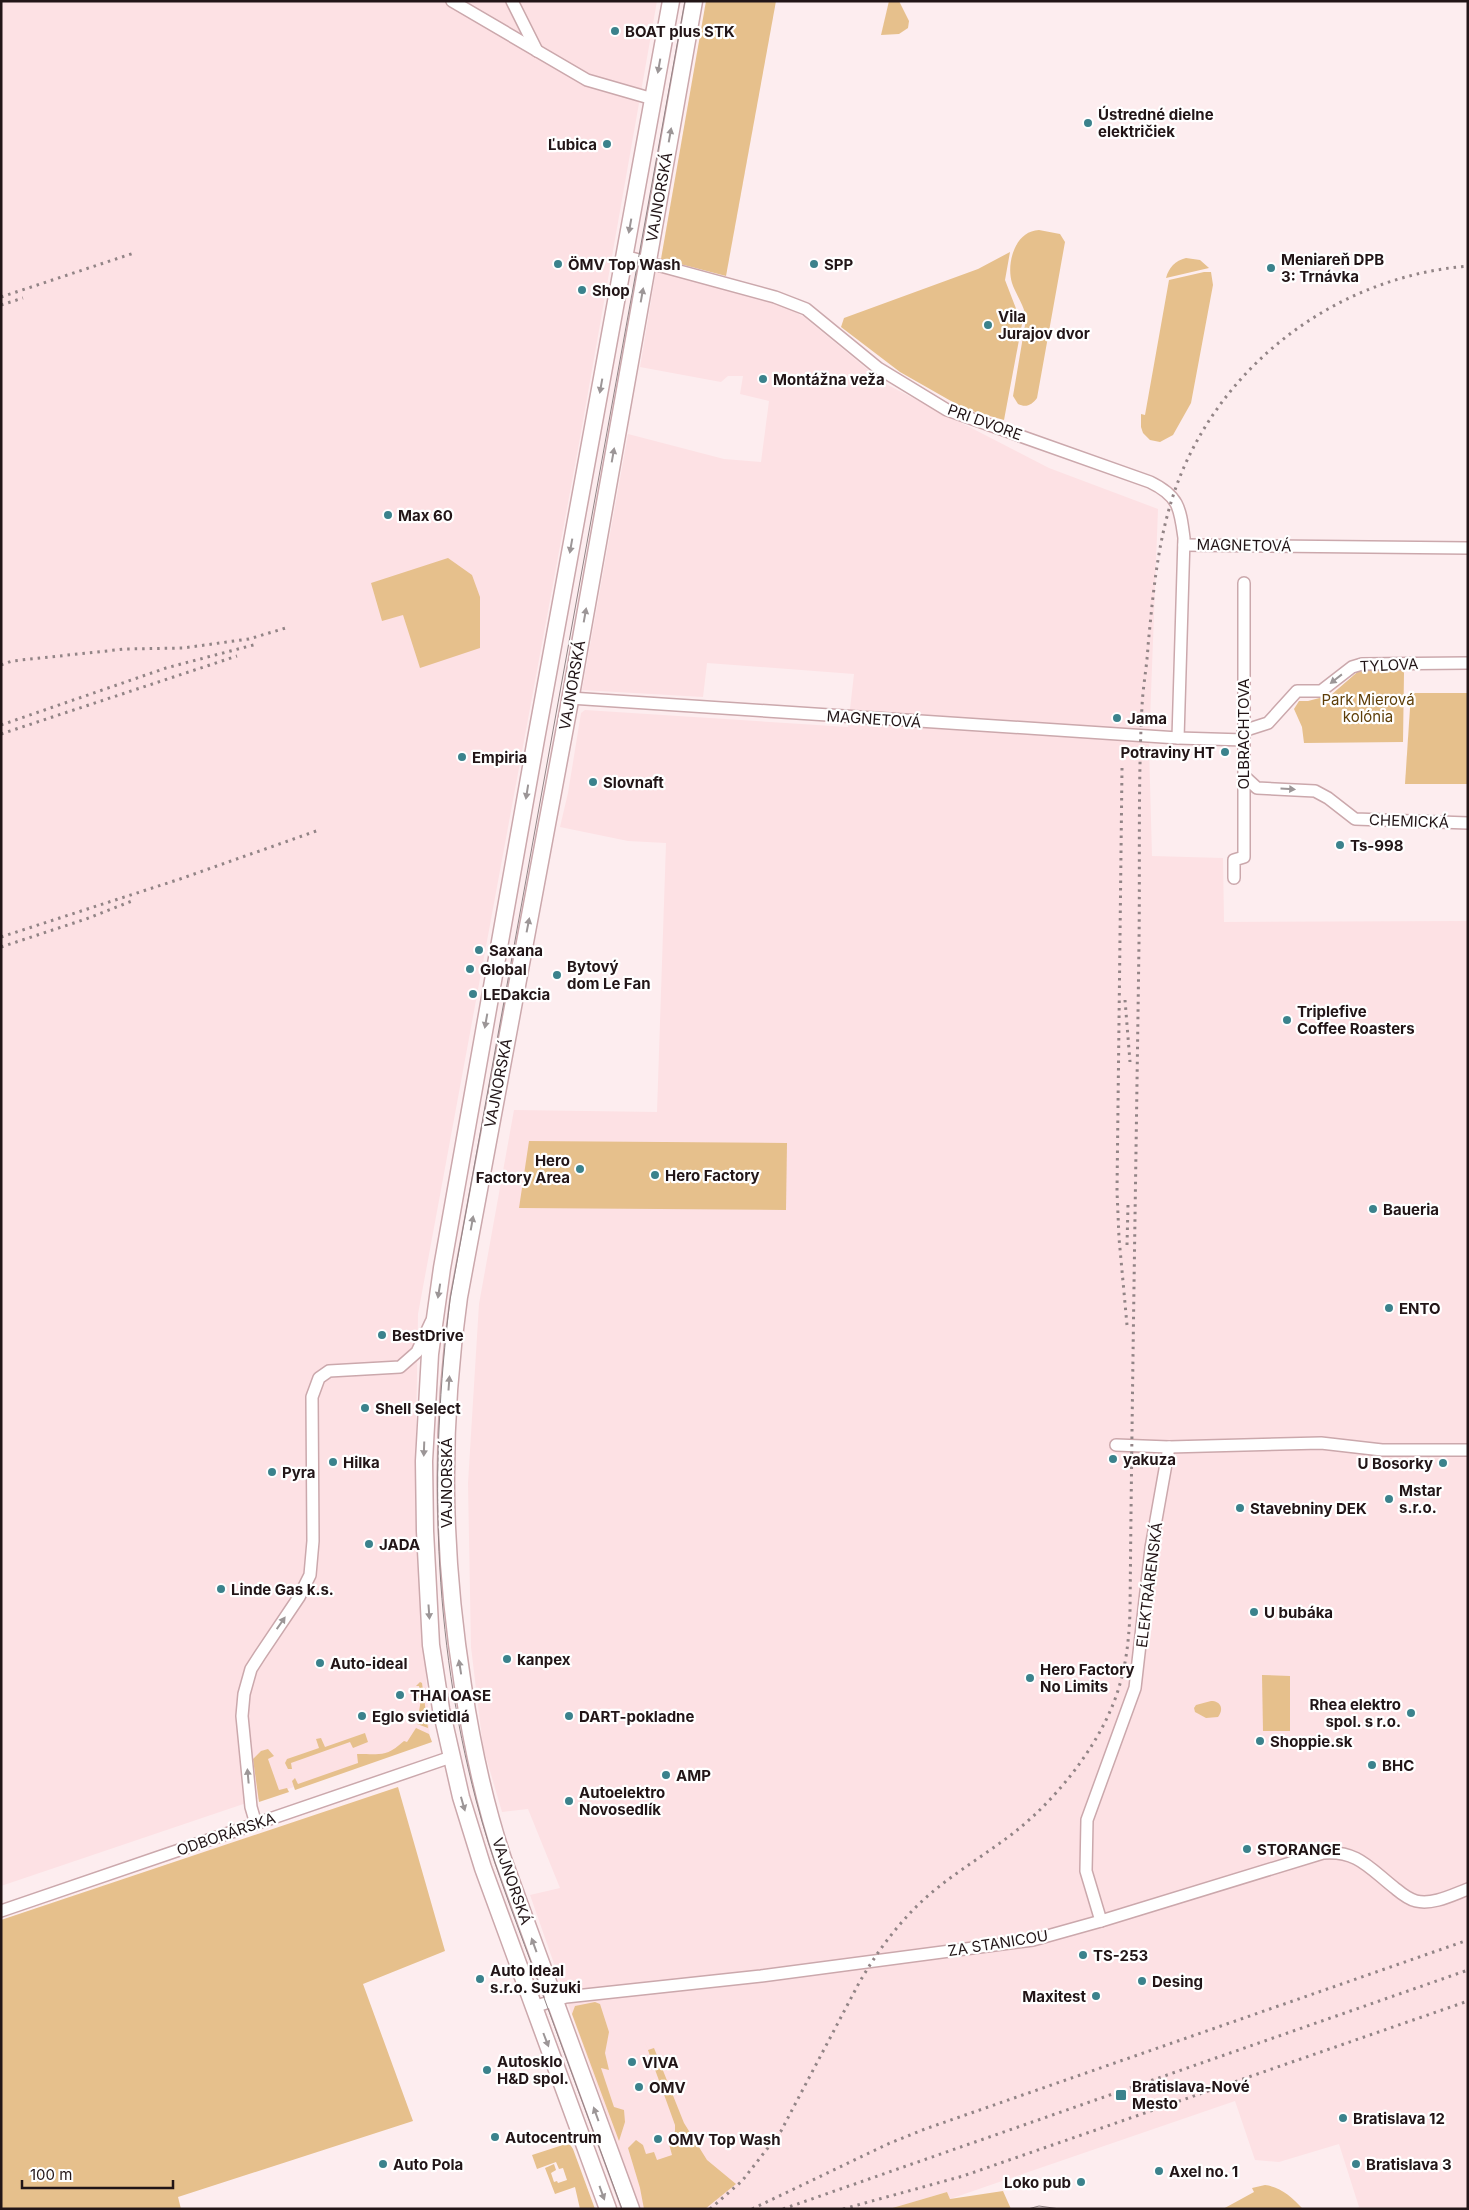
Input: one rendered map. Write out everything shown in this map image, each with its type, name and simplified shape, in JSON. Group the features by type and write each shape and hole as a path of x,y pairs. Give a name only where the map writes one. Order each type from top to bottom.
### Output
{"main road":[{"name":"VAJNORSKÁ","path":"608,2209 483,1868 451,1757 434,1667 425,1531 425,1431 435,1314 534,748 671,1"},
{"name":"VAJNORSKÁ","path":"631,2209 496,1837 474,1750 457,1647 447,1561 445,1454 452,1348 478,1191 570,698 694,1"},
{"path":"451,1757 474,1750"}],"street":[{"path":"452,1 587,80 653,99"},
{"path":"512,1 536,51"},
{"name":"PRI DVORE","path":"624,256 775,297 806,309 878,368 947,410 1162,487 1173,496 1178,507 1184,545"},
{"name":"MAGNETOVÁ","path":"1178,738 1184,545 1468,548"},
{"name":"OLBRACHTOVA","path":"1234,878 1234,860 1244,857 1244,583"},
{"name":"TYLOVA","path":"1244,735 1268,723 1297,691 1321,691 1352,667 1362,664 1468,664"},
{"name":"MAGNETOVÁ","path":"570,698 1178,738 1244,735"},
{"name":"CHEMICKÁ","path":"1244,776 1257,788 1315,791 1328,798 1356,820 1468,823"},
{"path":"256,1824 251,1807 242,1716 244,1694 251,1670 299,1597 310,1575 312,1542 312,1397 316,1384 321,1375 332,1370 400,1367 416,1352 435,1314"},
{"path":"1116,1445 1168,1448 1321,1444 1382,1450 1468,1450"},
{"name":"ELEKTRÁRENSKÁ","path":"1101,1922 1086,1871 1088,1820 1135,1688 1151,1548 1168,1448"},
{"name":"ODBORÁRSKA","path":"1,1911 451,1757"},
{"name":"ZA STANICOU","path":"534,2007 554,1999 761,1976 1033,1940 1101,1922 1323,1853 1343,1852 1354,1856 1404,1896 1416,1901 1441,1899 1468,1889"}],"shaded area":[{"path":"1,1 657,1 580,438 418,1314 415,1496 430,1741 1,1886"},
{"path":"656,271 774,300 804,317 884,383 1049,468 1158,509 1149,746 1152,856 1223,858 1224,922 1468,921 1468,2209 1355,2209 1359,2207 1339,2144 1279,2162 1255,2160 1235,2101 950,2199 947,2192 889,2209 640,2209 530,1895 560,1888 528,1809 502,1812 483,1747 471,1647 468,1483 479,1304 514,1110 657,1112 666,843 628,841 560,827 568,793 581,713 585,710 848,727 854,674 707,663 703,697 582,690 628,434 724,459 761,462 769,401 740,394 743,376 728,376 721,382 640,367"}],"green space":[{"path":"706,1 776,1 726,276 661,259"},
{"path":"889,1 899,1 909,21 908,28 899,34 881,35"},
{"path":"1039,230 1060,234 1065,242 1037,398 1031,404 1024,406 1018,404 1013,396 1026,319 1012,283 1010,266 1014,249 1018,242 1031,232"},
{"path":"1010,252 1005,280 1022,324 1004,420 965,409 900,372 841,327 844,318 978,269"},
{"path":"1186,258 1200,260 1209,268 1166,278 1173,265"},
{"path":"1211,272 1213,285 1191,403 1173,435 1160,442 1150,440 1143,433 1141,414 1145,415 1169,280"},
{"path":"448,558 472,575 480,597 480,648 420,668 403,615 382,621 371,583"},
{"name":"Park Mierová kolónia","path":"1400,667 1404,673 1403,742 1304,743 1302,727 1294,709 1299,701 1308,701 1331,695 1362,668"},
{"name":"Park Mierová kolónia","path":"1411,693 1468,693 1468,784 1405,784"},
{"name":"Hero Factory","path":"529,1141 787,1143 786,1210 519,1208"},
{"path":"1262,1675 1290,1676 1290,1731 1263,1731"},
{"path":"420,1682 422,1683 428,1728 417,1724 421,1699 418,1698 420,1693 419,1686 416,1686"},
{"path":"1211,1701 1217,1702 1221,1708 1218,1717 1206,1718 1195,1712 1194,1708 1196,1705"},
{"path":"416,1728 429,1734 432,1742 295,1790 292,1781 295,1778 298,1784 358,1763 357,1754 386,1753 404,1741 407,1742"},
{"path":"365,1733 368,1742 353,1748 350,1742 291,1763 292,1769 288,1769 285,1763 287,1759 319,1748 316,1739 321,1738 325,1747"},
{"path":"268,1749 274,1756 268,1759 279,1790 287,1788 289,1792 259,1802 253,1759 261,1751"},
{"path":"398,1787 445,1951 363,1984 413,2121 178,2197 181,2209 1,2209 1,1920"},
{"path":"595,2002 600,2004 609,2032 605,2053 609,2070 601,2068 614,2107 624,2110 625,2122 619,2141 572,2014 575,2006"},
{"path":"644,2039 648,2050 654,2048 684,2123 707,2160 736,2184 705,2209 644,2209 628,2148 636,2140 643,2145 646,2154 654,2152 657,2160 672,2155 669,2144 675,2131 675,2125"},
{"path":"569,2143 573,2149 595,2209 580,2209 575,2187 555,2194 545,2168 554,2164 556,2170 551,2173 554,2182 557,2181 558,2183 567,2180 563,2168 559,2169 556,2162 537,2169 532,2155"},
{"path":"1265,2185 1286,2193 1303,2209 1223,2209 1254,2192 1252,2188"},
{"path":"1003,2191 1011,2209 889,2209 947,2192 950,2199"}],"tram line":[{"path":"622,2209 502,1884 476,1800 462,1738 443,1614 439,1552 439,1426 450,1300 685,1"},
{"path":"1028,2209 1039,2206 1060,2209"}],"railway":[{"path":"1,297 134,253"},
{"path":"710,2209 742,2181 781,2131 859,1983 891,1936 909,1914 930,1894 1016,1831 1049,1801 1080,1763 1105,1722 1114,1701 1125,1663 1130,1613 1142,706 1153,600 1163,532 1184,467 1205,426 1232,389 1263,356 1298,328 1337,304 1378,286 1422,273 1468,266"},
{"path":"1,305 23,298"},
{"path":"1,665 12,661 125,649 183,648 249,639 289,627"},
{"path":"1,725 166,668 257,644"},
{"path":"1,734 237,656"},
{"path":"1122,768 1117,1191 1119,1238 1127,1325"},
{"path":"1,937 180,879 319,830"},
{"path":"1,947 86,919 132,901"},
{"path":"1125,1000 1130,1062"},
{"path":"1127,1245 1128,1205"},
{"path":"752,2209 890,2143 925,2129 1468,1940"},
{"path":"783,2209 1468,1970"},
{"path":"843,2209 963,2176 1468,2001"}],"place":[{"name":"BOAT plus STK","path":"615,31"},
{"name":"Ústredné dielne električiek","path":"1088,123"},
{"name":"Ľubica","path":"607,144"},
{"name":"ÖMV Top Wash","path":"558,264"},
{"name":"SPP","path":"814,264"},
{"name":"Meniareň DPB 3: Trnávka","path":"1271,268"},
{"name":"Shop","path":"582,290"},
{"name":"Vila Jurajov dvor","path":"988,325"},
{"name":"Montážna veža","path":"763,379"},
{"name":"Max 60","path":"388,515"},
{"name":"Jama","path":"1117,718"},
{"name":"Potraviny HT","path":"1225,752"},
{"name":"Empiria","path":"462,757"},
{"name":"Slovnaft","path":"593,782"},
{"name":"Ts-998","path":"1340,845"},
{"name":"Saxana","path":"479,950"},
{"name":"Global","path":"470,969"},
{"name":"Bytový dom Le Fan","path":"557,975"},
{"name":"LEDakcia","path":"473,994"},
{"name":"Triplefive Coffee Roasters","path":"1287,1020"},
{"name":"Hero Factory Area","path":"580,1169"},
{"name":"Hero Factory","path":"655,1175"},
{"name":"Baueria","path":"1373,1209"},
{"name":"ENTO","path":"1389,1308"},
{"name":"BestDrive","path":"382,1335"},
{"name":"Shell Select","path":"365,1408"},
{"name":"yakuza","path":"1113,1459"},
{"name":"Hilka","path":"333,1462"},
{"name":"U Bosorky","path":"1443,1463"},
{"name":"Pyra","path":"272,1472"},
{"name":"Mstar s.r.o.","path":"1389,1499"},
{"name":"Stavebniny DEK","path":"1240,1508"},
{"name":"JADA","path":"369,1544"},
{"name":"Linde Gas k.s.","path":"221,1589"},
{"name":"U bubáka","path":"1254,1612"},
{"name":"kanpex","path":"507,1659"},
{"name":"Auto-ideal","path":"320,1663"},
{"name":"Hero Factory No Limits","path":"1030,1678"},
{"name":"THAI OASE","path":"400,1695"},
{"name":"Rhea elektro spol. s r.o.","path":"1411,1713"},
{"name":"Eglo svietidlá","path":"362,1716"},
{"name":"DART-pokladne","path":"569,1716"},
{"name":"Shoppie.sk","path":"1260,1741"},
{"name":"BHC","path":"1372,1765"},
{"name":"AMP","path":"666,1775"},
{"name":"Autoelektro Novosedlík","path":"569,1801"},
{"name":"STORANGE","path":"1247,1849"},
{"name":"TS-253","path":"1083,1955"},
{"name":"Auto Ideal s.r.o. Suzuki","path":"480,1979"},
{"name":"Desing","path":"1142,1981"},
{"name":"Maxitest","path":"1096,1996"},
{"name":"VIVA","path":"632,2062"},
{"name":"Autosklo H&D spol.","path":"487,2070"},
{"name":"OMV","path":"639,2087"},
{"name":"Bratislava-Nové Mesto","path":"1121,2095"},
{"name":"Bratislava 12","path":"1343,2118"},
{"name":"Autocentrum","path":"495,2137"},
{"name":"OMV Top Wash","path":"658,2139"},
{"name":"Auto Pola","path":"383,2164"},
{"name":"Bratislava 3","path":"1356,2164"},
{"name":"Axel no. 1","path":"1159,2171"},
{"name":"Loko pub","path":"1081,2182"}]}
